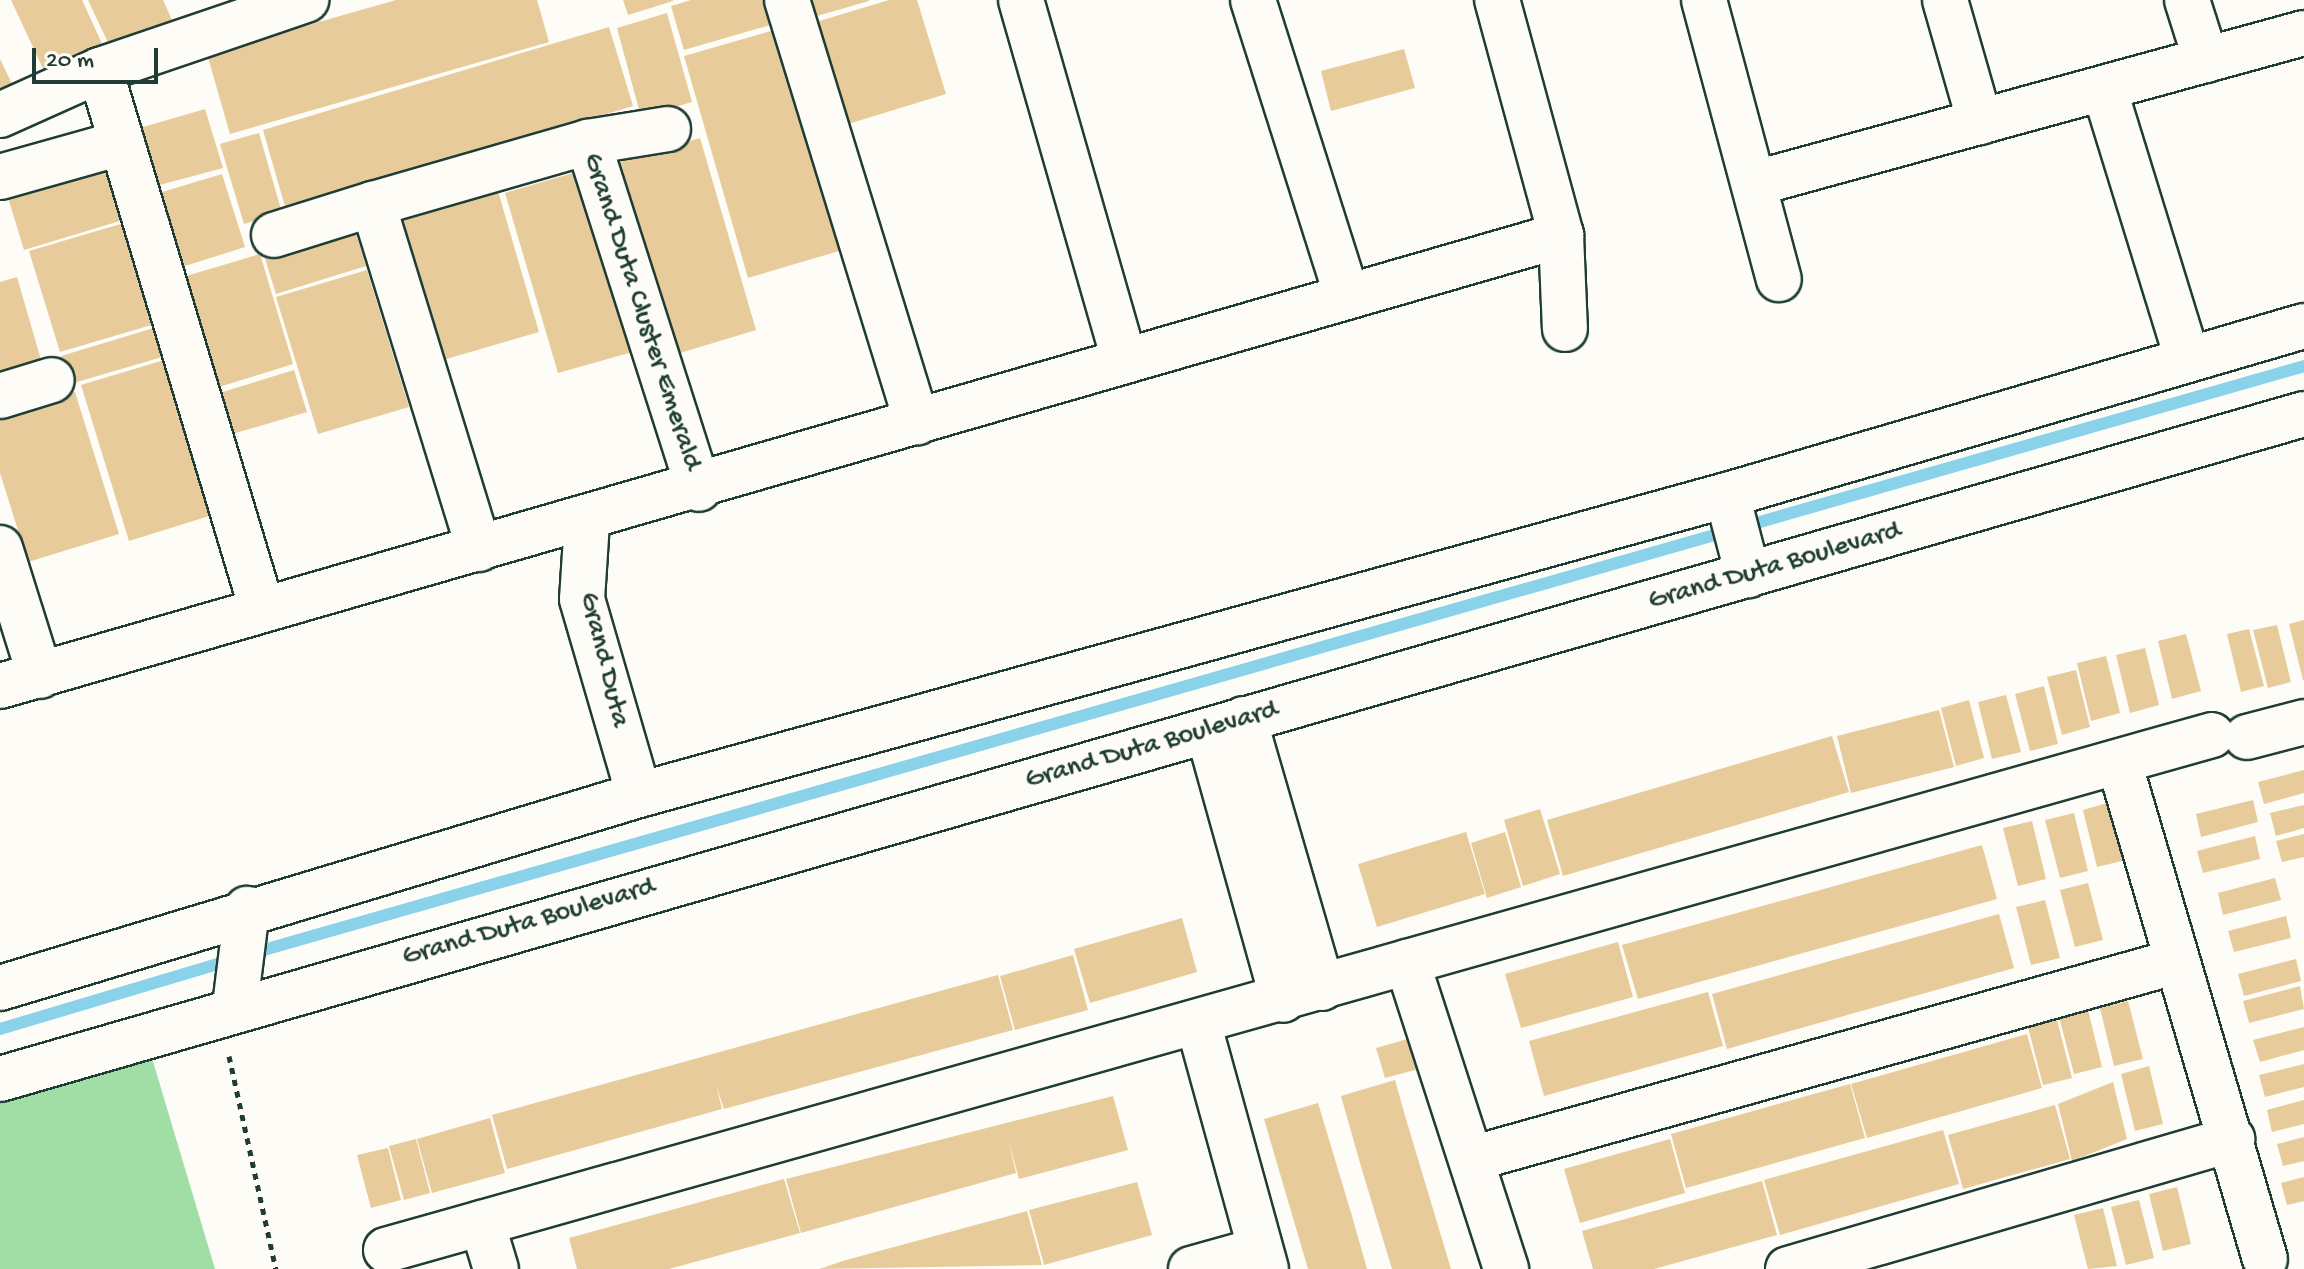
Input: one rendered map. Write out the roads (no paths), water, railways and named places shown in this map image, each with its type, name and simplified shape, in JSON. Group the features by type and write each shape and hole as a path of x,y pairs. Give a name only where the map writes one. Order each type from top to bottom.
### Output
{"street":[{"path":"0,115 100,70 306,0"},
{"path":"787,0 917,422"},
{"path":"1021,0 1124,360"},
{"path":"1253,0 1346,294"},
{"path":"1497,0 1561,235 1565,329"},
{"path":"1704,0 1756,183 1779,279"},
{"path":"1945,0 1980,122"},
{"path":"2187,0 2206,60"},
{"path":"1756,183 2304,33"},
{"path":"100,70 262,609"},
{"path":"2104,88 2187,358"},
{"path":"588,142 668,129"},
{"name":"Grand Duta Cluster Emerald","path":"274,235 588,142 699,489"},
{"path":"0,177 121,143"},
{"path":"373,204 479,549"},
{"name":"Grand Duta Cluster Emerald","path":"0,548 20,681 262,609 587,522 1346,294 1561,235"},
{"name":"Grand Duta Boulevard","path":"0,988 241,958 1226,725 1737,534 2187,358 2304,326"},
{"path":"0,396 52,380"},
{"name":"Grand Duta Boulevard","path":"0,1079 241,958 639,795 1737,534 2304,414"},
{"name":"Grand Duta","path":"587,522 582,599 639,795"},
{"path":"386,1250 2119,762 2304,722"},
{"path":"1226,725 1302,994"},
{"path":"2119,762 2174,962 2232,1139 2265,1259"},
{"path":"1407,962 1506,1269"},
{"path":"1471,1159 2174,962"},
{"path":"1191,1269 1262,1259 1198,1022"},
{"path":"1788,1269 2232,1139"},
{"path":"482,1223 496,1269"}],"waterway":[{"path":"250,954 2304,366"},
{"path":"0,1029 232,960"}]}
